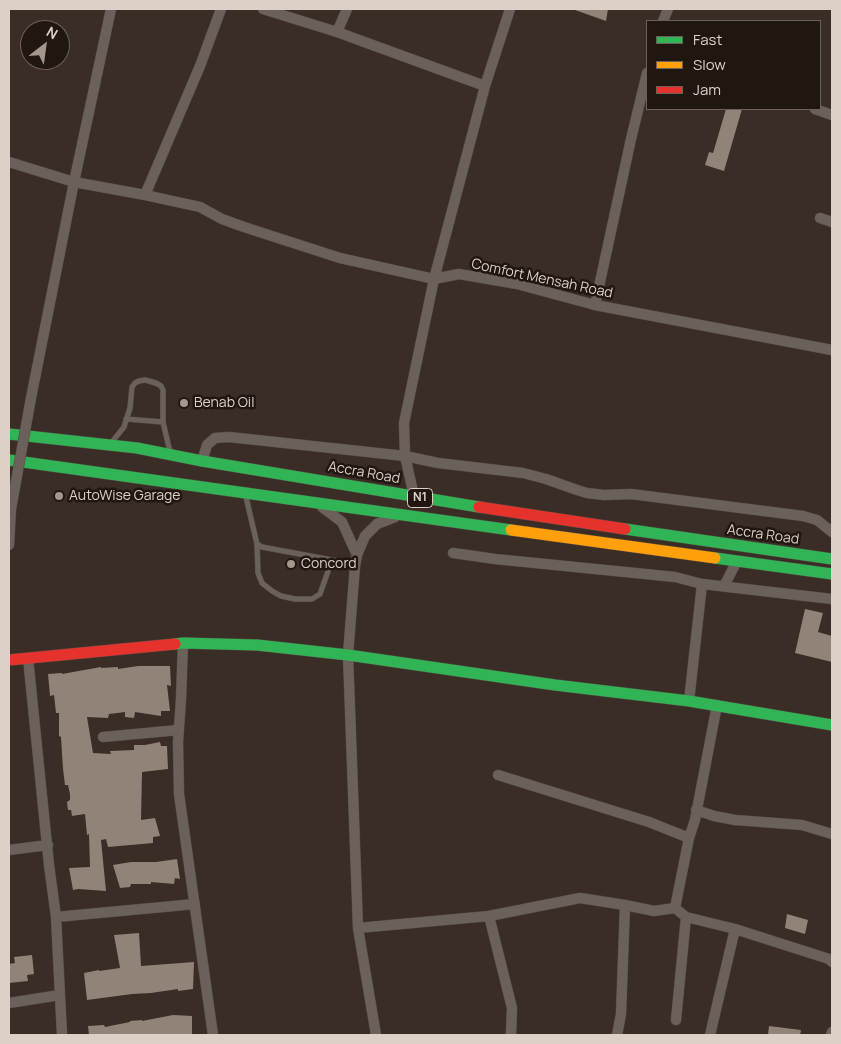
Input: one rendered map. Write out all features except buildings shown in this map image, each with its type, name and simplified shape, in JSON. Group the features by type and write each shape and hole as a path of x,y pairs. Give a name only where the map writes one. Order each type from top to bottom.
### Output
{"main road":[{"name":"Accra Road","path":"9,434 110,444 573,522 832,559"},
{"name":"Accra Road","path":"9,460 832,574"},
{"path":"9,660 183,643 257,645 348,655 555,685 689,701 832,725"}],"street":[{"path":"9,545 12,509 31,398 74,182 112,9"},
{"path":"145,194 200,66 221,9"},
{"path":"263,9 337,32 485,86"},
{"path":"337,32 346,9"},
{"path":"414,496 405,456 404,422 434,279 485,86 510,9"},
{"path":"595,305 646,77"},
{"path":"817,110 832,115"},
{"path":"9,162 74,182 145,194 200,207 222,219 340,258 434,279"},
{"path":"820,218 832,222"},
{"name":"Comfort Mensah Road","path":"434,279 459,274 516,284 595,305 832,350"},
{"path":"202,461 206,445 215,438 229,437 405,456 438,463 523,473 587,493 604,495 631,494 803,516 817,520 832,532"},
{"path":"318,504 342,522 357,555"},
{"path":"376,1035 358,928 348,655 357,555 365,536 377,524 400,515"},
{"path":"453,554 675,577 702,584 832,599"},
{"path":"724,586 737,561"},
{"path":"689,701 702,584"},
{"path":"183,643 178,742 179,794 213,1035"},
{"path":"28,658 56,917 62,1035"},
{"path":"675,908 689,838 695,820 717,705"},
{"path":"103,737 179,730"},
{"path":"498,776 631,816 689,838"},
{"path":"696,810 728,819 802,825 832,834"},
{"path":"9,850 48,845"},
{"path":"358,928 489,916 580,898 654,911 675,908 686,916 736,929 829,959 832,962"},
{"path":"56,917 196,904"},
{"path":"617,1035 621,1014 625,905"},
{"path":"489,916 512,1008 511,1035"},
{"path":"676,1020 686,916"},
{"path":"710,1035 736,929"},
{"path":"9,1003 60,996"}],"lane":[{"path":"110,444 124,427 130,408 132,387 138,381 156,382 163,390 163,422 171,455"},
{"path":"126,419 163,422"},
{"path":"245,493 257,544 258,573 262,583 272,591 281,596 295,599 312,599 320,594 332,560"},
{"path":"257,544 262,548 270,550 332,560 355,566"}],"traffic: fast":[{"path":"9,434 137,448 202,461 479,507"},
{"path":"9,460 511,530"},
{"path":"625,529 832,559"},
{"path":"715,558 832,574"},
{"path":"175,644 257,645 348,655 555,685 689,701 832,725"}],"traffic: slow":[{"path":"511,530 715,558"}],"traffic: jam":[{"path":"479,507 625,529"},
{"path":"9,660 175,644"}],"place":[{"name":"Benab Oil","path":"184,403"},
{"name":"AutoWise Garage","path":"59,496"},
{"name":"Concord","path":"291,564"}]}
